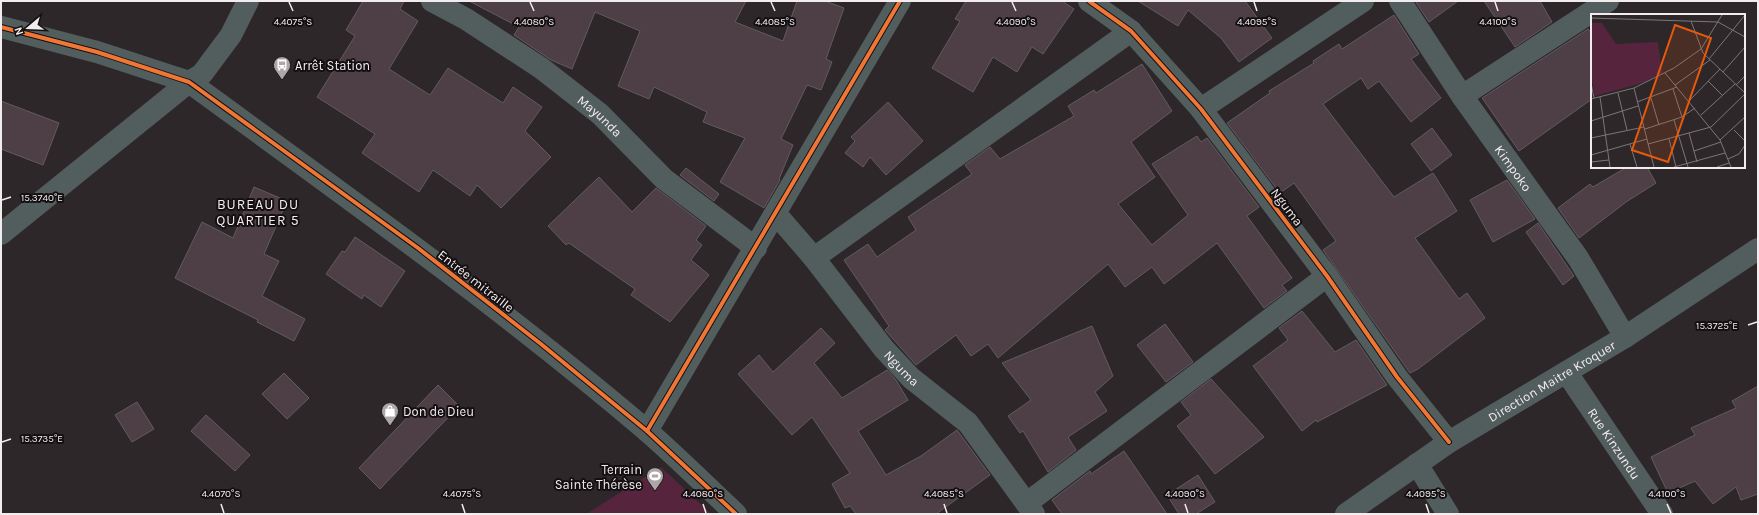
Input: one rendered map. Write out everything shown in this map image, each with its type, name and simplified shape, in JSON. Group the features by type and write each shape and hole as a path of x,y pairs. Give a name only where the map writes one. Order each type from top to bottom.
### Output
{"street":[{"path":"1,234 189,82 202,74 231,35 248,1"},
{"name":"Mayunda","path":"432,1 466,19 541,68 600,114 664,179 756,248"},
{"name":"Nguma","path":"1089,1 1131,31 1201,109 1327,276 1397,377 1449,442"},
{"path":"1201,109 1363,1"},
{"name":"Kimpoko","path":"1400,1 1462,96 1578,258 1625,337"},
{"path":"1462,96 1608,1"},
{"path":"647,431 776,214 898,2"},
{"name":"Entrée mitraille","path":"1,27 97,52 189,82 418,248 541,344 647,431 736,514"},
{"path":"814,258 1131,31"},
{"name":"Nguma","path":"776,214 814,258 884,349 910,378 968,423 1030,509"},
{"name":"Direction Maitre Kroquer","path":"1346,514 1449,442 1567,373 1625,337 1758,249"},
{"path":"1030,509 1327,276"},
{"name":"Rue Kinzundu","path":"1567,373 1662,514"},
{"path":"1417,464 1448,514"}],"shaded area":[{"name":"Terrain Sainte Thérèse","path":"661,467 711,514 586,514"}],"building":[{"path":"363,1 404,1 400,9 418,21 389,69 430,95 448,68 503,103 513,87 542,107 525,131 551,157 501,208 477,185 470,196 433,170 419,192 362,153 375,134 317,97 355,36 346,30"},
{"path":"469,1 746,1 735,22 783,41 797,1 825,1 844,8 826,59 832,62 821,90 807,85 781,139 793,145 779,179 780,180 764,208 720,182 745,138 703,122 707,112 654,87 649,99 618,86 640,31 595,12 572,69 551,60 514,35 519,27"},
{"path":"966,1 1062,1 1074,9 1043,54 1032,47 1017,72 993,57 973,92 932,68 960,21 955,19"},
{"path":"1138,1 1245,1 1272,38 1239,62 1221,38 1188,10 1178,26"},
{"path":"1415,1 1458,1 1429,22"},
{"path":"1484,1 1540,1 1552,22 1515,47"},
{"path":"1394,15 1419,54 1411,59 1441,98 1411,122 1379,81 1368,89 1361,78 1323,104 1394,197 1433,173 1457,211 1415,238 1459,299 1467,293 1485,318 1418,369 1410,373 1323,250 1336,241 1294,183 1280,193 1227,123 1270,93 1269,91 1314,63 1313,61 1339,44 1342,49"},
{"path":"1588,29 1591,33 1591,100 1519,151 1482,98"},
{"path":"1142,64 1172,111 1131,142 1155,177 1118,204 1152,245 1188,215 1152,164 1197,136 1201,142 1207,138 1259,207 1247,216 1292,278 1282,285 1287,291 1264,308 1217,243 1164,284 1152,267 1125,287 1108,264 998,358 988,344 971,356 956,335 916,365 885,330 889,326 844,260 868,244 877,257 916,230 908,217 972,174 965,165 990,147 1000,159 1074,116 1068,106 1094,90 1096,93"},
{"path":"1,101 59,123 43,165 1,149"},
{"path":"888,102 923,141 886,175 870,157 863,167 845,153 855,141 851,137"},
{"path":"1432,128 1452,155 1431,171 1411,144"},
{"path":"686,168 719,194 714,201 680,175"},
{"path":"1625,168 1648,168 1656,183 1626,202 1579,238 1558,208 1590,184 1593,187"},
{"path":"599,177 632,212 656,188 706,226 696,240 702,245 691,260 709,275 670,322 631,295 635,289 569,243 566,245 548,226"},
{"path":"1507,180 1535,219 1493,242 1470,200"},
{"path":"254,187 287,201 264,254 279,261 262,296 305,319 294,341 257,322 258,320 175,278 202,222 233,238"},
{"path":"1538,223 1574,276 1563,285 1526,232"},
{"path":"355,237 405,271 381,307 364,295 362,299 326,274 342,251 345,252"},
{"path":"1302,311 1335,352 1356,340 1387,385 1317,422 1316,420 1302,431 1253,366 1288,340 1279,328"},
{"path":"1165,324 1193,362 1166,382 1137,345"},
{"path":"1092,326 1113,376 1095,392 1107,411 1068,437 1076,450 1048,472 1023,431 1020,433 1008,416 1031,400 1002,363"},
{"path":"821,328 835,343 814,363 842,398 887,370 896,380 908,400 858,431 886,475 921,456 957,430 990,475 936,514 856,514 850,506 845,508 832,484 850,473 812,417 792,435 738,374 759,355 773,372"},
{"path":"284,373 309,398 287,419 262,394"},
{"path":"1211,379 1264,437 1215,474 1177,426 1191,415 1181,402"},
{"path":"438,385 459,406 380,489 359,468"},
{"path":"1758,386 1758,494 1741,500 1736,487 1713,504 1695,481 1668,493 1651,457 1695,435 1691,428 1736,408 1732,401"},
{"path":"137,402 154,429 132,442 115,415"},
{"path":"206,415 250,455 235,471 191,431"},
{"path":"1124,451 1167,514 1062,514 1052,500 1090,471 1091,474"},
{"path":"1198,475 1215,502 1196,514 1179,514 1167,495"}],"cycle path":[{"path":"647,431 900,1"},
{"path":"1089,1 1131,31 1201,109 1327,276 1397,377 1449,442"},
{"path":"1,27 97,52 189,82 418,248 541,344 647,431 736,514"}],"place":[{"name":"Arrêt Station","path":"282,80"},
{"name":"Don de Dieu","path":"390,426"},
{"name":"Terrain Sainte Thérèse","path":"655,491"}],"district":[{"name":"BUREAU DU QUARTIER 5","path":"258,212"}]}
